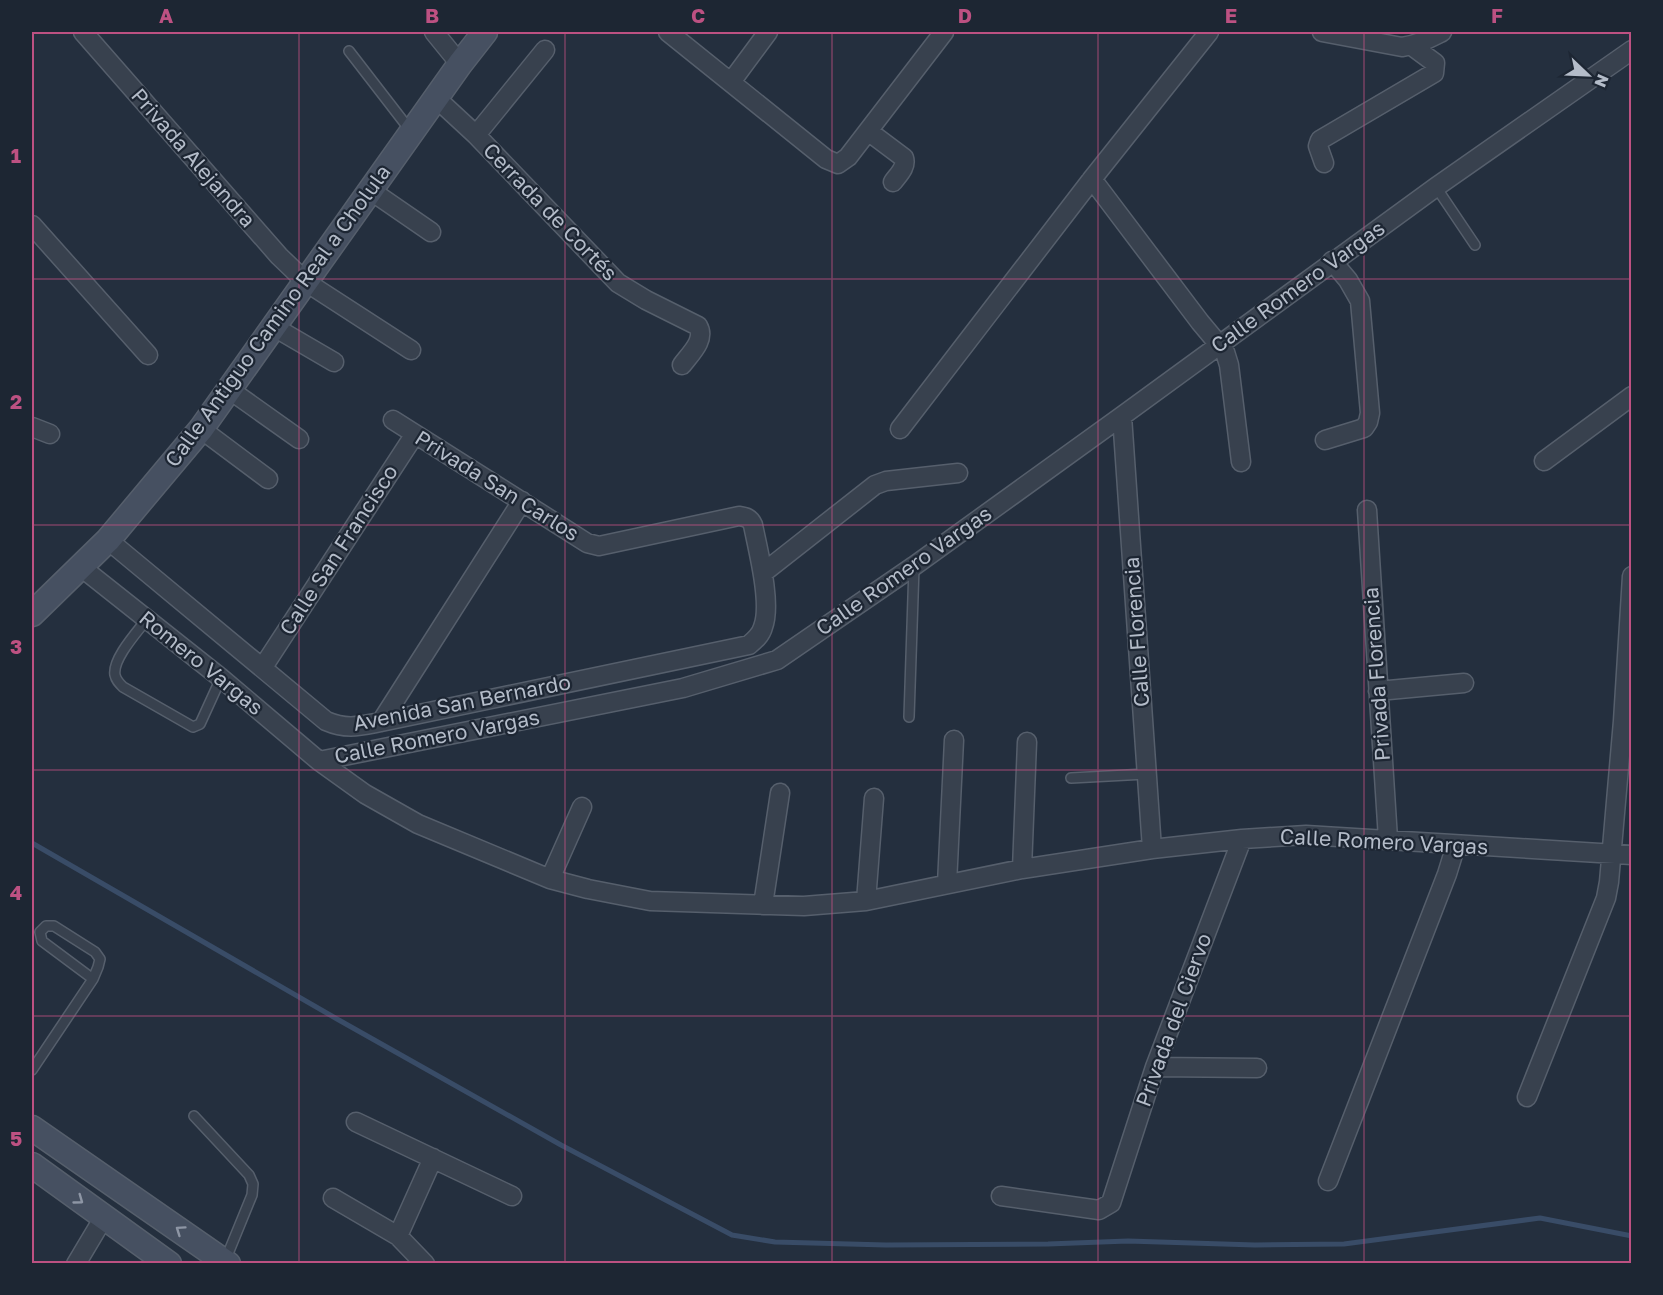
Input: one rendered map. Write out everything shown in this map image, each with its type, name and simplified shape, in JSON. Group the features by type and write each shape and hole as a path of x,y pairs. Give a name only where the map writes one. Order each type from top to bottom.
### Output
{"main road":[{"name":"Calle Antiguo Camino Real a Cholula","path":"32,614 108,540 201,429 485,32"},
{"path":"32,1128 226,1262"},
{"path":"32,1166 169,1263"}],"street":[{"name":"Privada Alejandra","path":"83,32 279,256 306,282 411,350"},
{"path":"434,32 460,64"},
{"path":"668,32 826,159 838,164 848,157 944,32"},
{"path":"731,82 768,32"},
{"path":"900,429 1092,179 1209,32"},
{"path":"1322,32 1402,47 1412,46 1442,32"},
{"path":"1323,163 1318,146 1320,140 1434,73 1435,63 1412,46"},
{"path":"476,135 544,50"},
{"name":"Calle Romero Vargas","path":"318,761 683,688 768,663 787,653 914,566 1436,186 1632,50"},
{"name":"Cerrada de Cortés","path":"436,98 476,135 618,283 698,326 702,333 700,339 682,365"},
{"path":"868,131 904,158 904,166 893,182"},
{"path":"1092,179 1225,352 1229,365 1241,462"},
{"path":"370,190 431,232"},
{"path":"32,225 148,355"},
{"path":"1325,440 1364,429 1370,413 1360,301 1348,280 1332,261"},
{"path":"274,327 334,362"},
{"path":"230,390 299,439"},
{"path":"1544,461 1632,396"},
{"name":"Calle Florencia","path":"1122,416 1152,849"},
{"name":"Privada San Carlos","path":"393,420 587,543 599,546 739,516 745,517 753,525 763,573"},
{"path":"32,427 50,434"},
{"path":"201,429 268,479"},
{"name":"Calle San Francisco","path":"263,667 415,434"},
{"path":"763,573 875,485 886,481 958,473"},
{"path":"381,722 522,501"},
{"name":"Privada Florencia","path":"1366,510 1388,839"},
{"name":"Avenida San Bernardo","path":"108,540 326,721 339,726 352,727 749,645 758,638 766,617 763,573"},
{"name":"Romero Vargas","path":"81,567 221,678 318,761"},
{"path":"1527,1097 1606,898 1627,721 1632,576"},
{"path":"1378,691 1464,682"},
{"path":"947,884 954,740"},
{"path":"1022,869 1027,742"},
{"name":"Calle Romero Vargas","path":"318,761 365,794 418,824 550,879 650,901 804,906 866,901 1022,869 1152,849 1242,839 1306,835 1632,855"},
{"path":"763,905 780,793"},
{"path":"866,901 874,798"},
{"path":"550,879 582,807"},
{"name":"Privada del Ciervo","path":"1001,1196 1099,1210 1111,1203 1155,1067 1242,839"},
{"path":"1328,1181 1447,874 1456,845"},
{"path":"1155,1067 1257,1068"},
{"path":"356,1122 512,1196"},
{"path":"398,1236 433,1158"},
{"path":"333,1198 398,1236 425,1263"},
{"path":"76,1263 104,1217"}],"lane":[{"path":"349,51 412,132"},
{"path":"1436,186 1475,245"},
{"path":"909,717 914,566"},
{"path":"147,619 129,642 115,666 114,674 123,687 193,727 200,724 221,678"},
{"path":"1071,778 1146,774"},
{"path":"32,1070 93,979 100,959 95,952 54,926 46,926 40,932 42,941 93,979"},
{"path":"194,1116 249,1174 253,1185 252,1195 226,1262"}],"waterway":[{"path":"32,843 561,1145 732,1235 775,1242 886,1245 1128,1241 1255,1245 1344,1244 1540,1218 1632,1236"}]}
